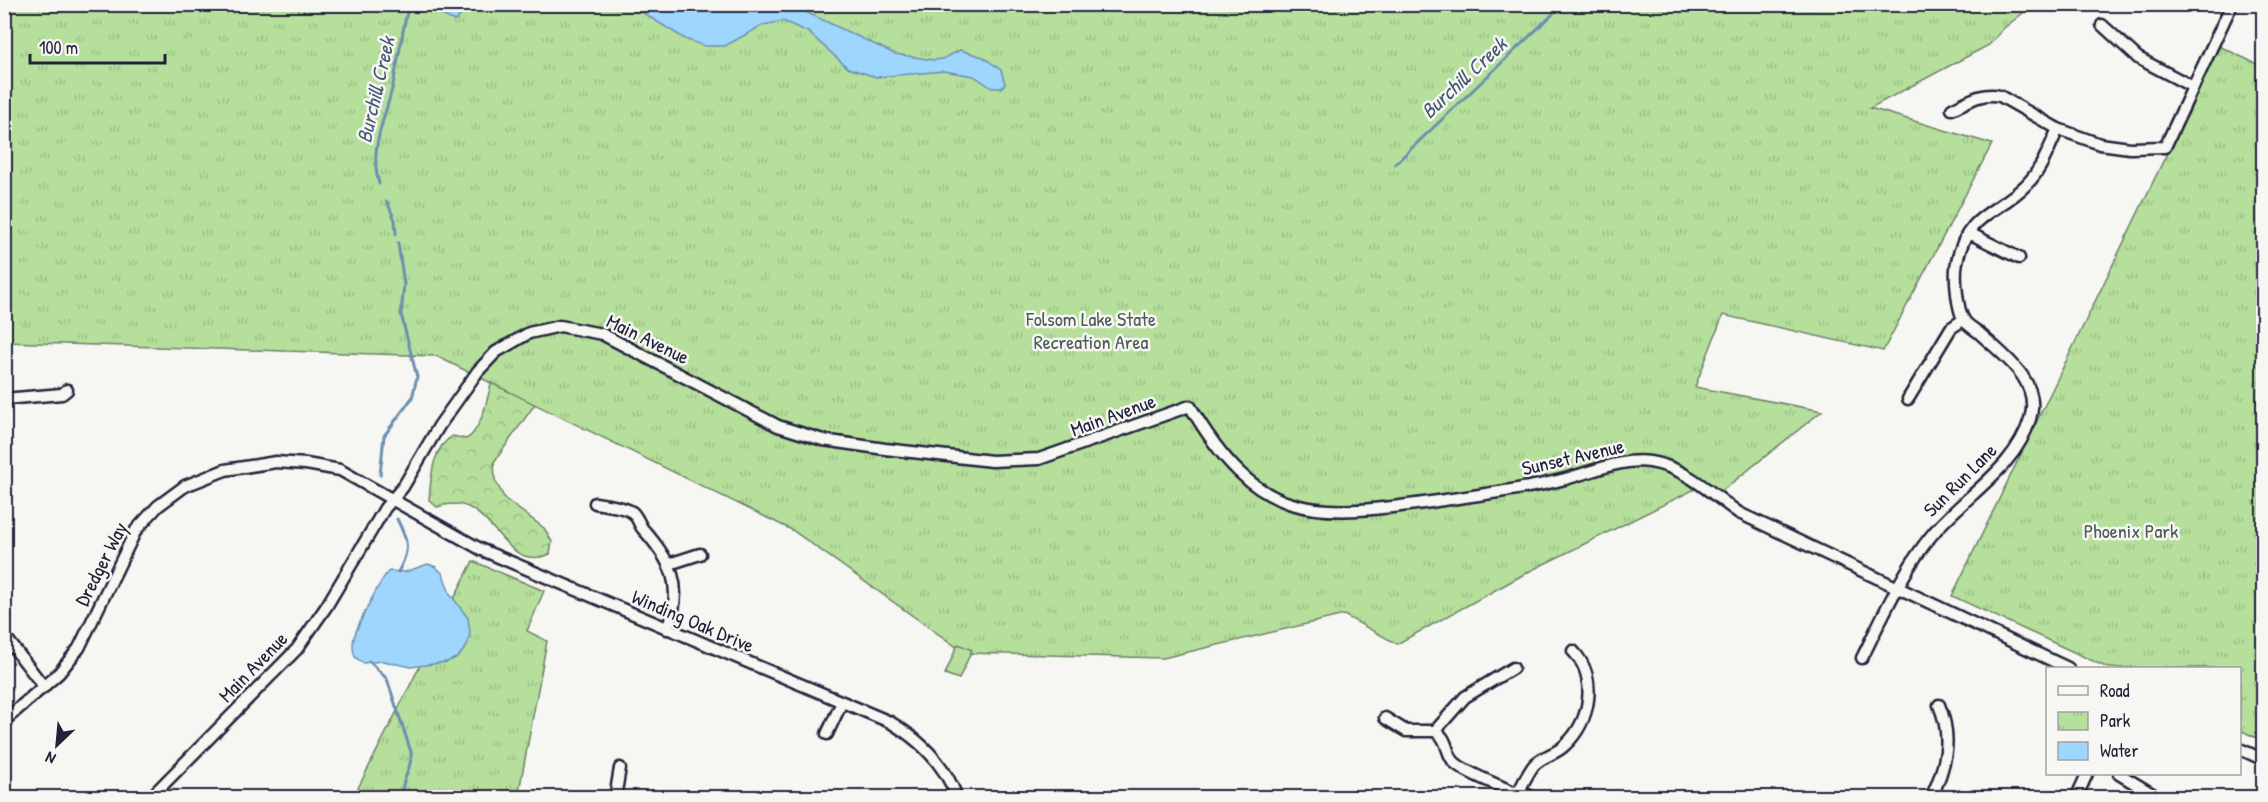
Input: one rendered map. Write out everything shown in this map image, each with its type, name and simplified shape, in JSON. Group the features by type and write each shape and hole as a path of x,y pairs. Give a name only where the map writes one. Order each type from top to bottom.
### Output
{"street":[{"path":"1952,109 1980,95 1989,94 2000,96 2058,129 2100,144 2130,148 2165,147 2232,4"},
{"path":"2102,25 2138,58 2193,87"},
{"path":"1908,399 1951,328 1963,320 1956,274 1961,249 1969,233 1980,216 2016,193 2035,175 2058,129"},
{"path":"1969,233 2019,258"},
{"name":"Sun Run Lane","path":"1862,658 1899,588 1932,534 2012,456 2032,413 2032,394 2021,373 1963,320"},
{"name":"Main Avenue","path":"150,798 297,649 326,607 385,508 393,500 439,426 478,371 508,344 529,333 552,327 573,327 602,334 778,426 823,441 992,461 1039,459 1190,406"},
{"path":"4,399 62,394 67,390"},
{"name":"Sunset Avenue","path":"1190,406 1220,454 1242,476 1280,500 1328,512 1365,511 1560,480 1618,463 1650,462 1692,476 1739,513 2064,667"},
{"name":"Dredger Way","path":"4,721 59,673 79,648 136,530 158,506 185,486 225,470 248,465 306,464 340,470 393,500"},
{"name":"Winding Oak Drive","path":"393,500 482,550 890,722 920,743 942,767 957,798"},
{"path":"595,503 633,513 641,526 659,545 669,564 675,598 667,629"},
{"path":"669,564 700,554"},
{"path":"4,635 44,687"},
{"path":"1518,794 1534,766 1564,747 1579,729 1587,706 1589,689 1583,662 1573,651"},
{"path":"1436,731 1465,698 1513,668"},
{"path":"827,734 842,702"},
{"path":"1931,798 1947,755 1947,726 1939,705"},
{"path":"1385,718 1406,731 1436,731 1446,741 1456,764 1513,792 1534,798"},
{"path":"2241,749 2264,760"},
{"path":"615,798 620,768"},
{"path":"2076,798 2087,775"},
{"path":"2121,775 2159,798"}],"green space":[{"name":"Folsom Lake State Recreation Area","path":"5,5 2033,5 2004,28 1989,45 1870,108 1992,144 1883,351 1723,315 1695,387 1822,411 1718,494 1703,485 1530,571 1397,644 1344,615 1163,658 965,653 792,530 436,356 5,342"},
{"name":"Phoenix Park","path":"2219,46 2263,67 2263,741 2241,730 2241,667 2106,667 1952,596"},
{"path":"494,370 538,400 494,462 495,480 505,499 544,528 552,542 550,554 533,557 519,553 472,509 456,504 437,507 429,500 434,463 441,447 453,436 466,439 477,427 485,408"},
{"path":"473,561 544,591 527,631 547,641 518,797 353,798"},
{"path":"958,644 972,650 959,679 945,674"}],"water":[{"path":"420,4 472,5 455,21"},
{"path":"639,4 791,5 895,54 933,60 943,59 960,50 983,57 1001,70 1005,84 1001,88 992,88 974,76 944,71 876,77 848,68 808,32 783,21 763,25 725,46 705,46 685,39 632,6"},
{"path":"428,564 436,567 443,574 450,594 468,618 470,633 467,646 458,657 447,662 411,667 383,661 363,663 355,657 354,638 369,603 385,575 389,571 405,572"}],"waterway":[{"name":"Burchill Creek","path":"379,184 376,171 377,147 392,89 407,12 411,4"},
{"name":"Burchill Creek","path":"1395,164 1553,14"},
{"path":"387,202 395,220 396,234"},
{"path":"380,475 384,436 412,398 417,377 401,314 404,284 398,243"},
{"name":"Burchill Creek","path":"397,519 406,539 405,557 398,572"},
{"name":"Burchill Creek","path":"369,661 387,679 411,752 403,786 403,798"}]}
